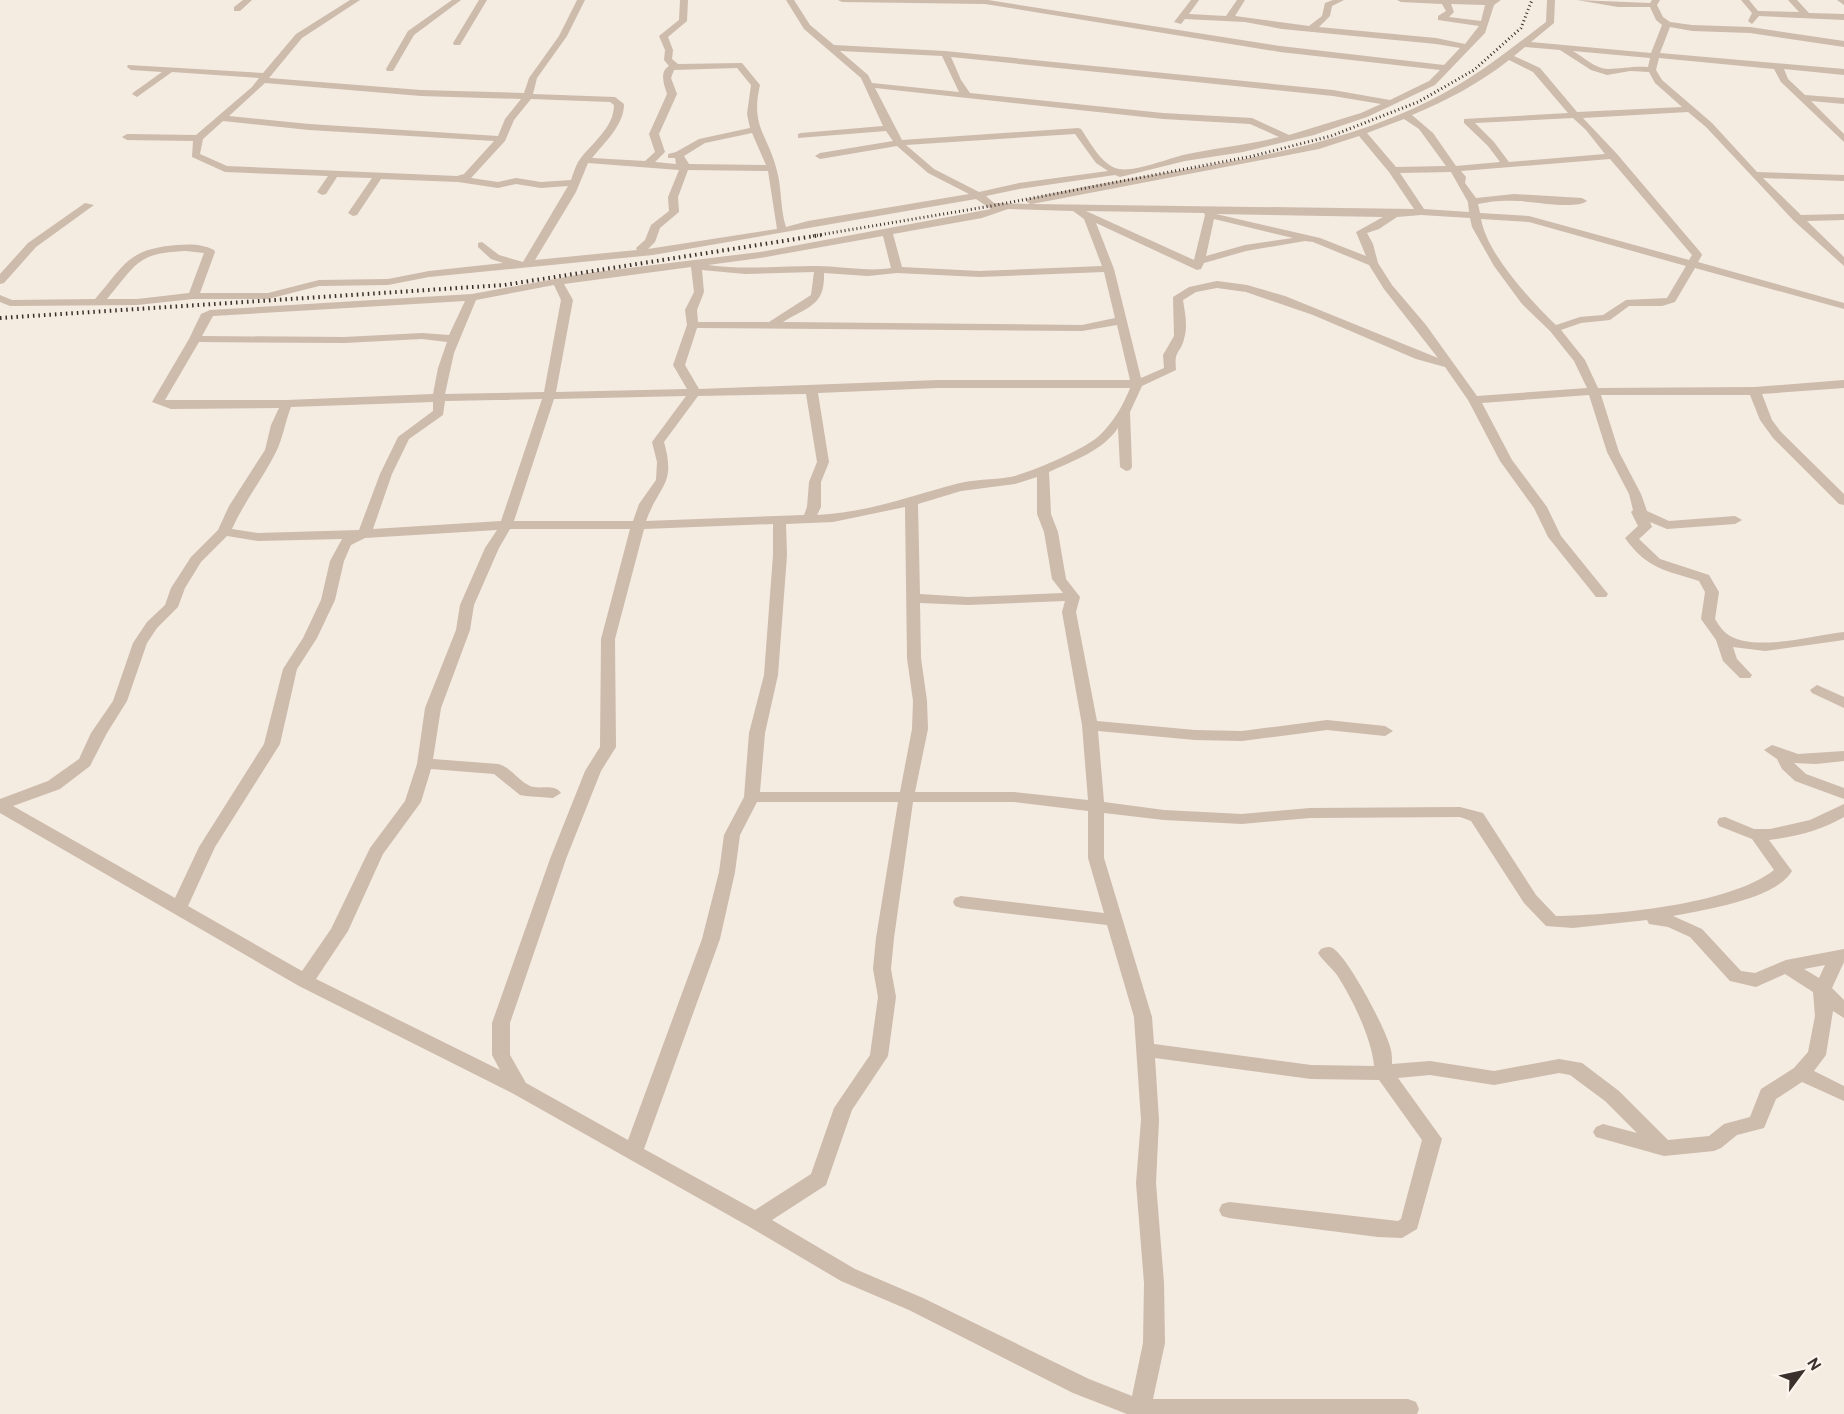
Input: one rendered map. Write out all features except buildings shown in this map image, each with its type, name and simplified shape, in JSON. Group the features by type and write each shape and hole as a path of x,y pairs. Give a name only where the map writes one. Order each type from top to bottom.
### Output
{"street":[{"path":"237,9 248,0"},
{"path":"336,0 355,1"},
{"path":"390,69 411,33 457,0"},
{"path":"457,43 483,0"},
{"path":"458,179 467,176 502,139 510,119 527,98 533,78 563,36 581,0"},
{"path":"676,67 668,60 669,50 663,36 683,21 684,0"},
{"path":"790,0 807,27 865,77 899,143 931,171 978,195 991,206 1004,208"},
{"path":"842,0 986,1 1168,33 1280,49 1448,68"},
{"path":"1168,33 1195,0"},
{"path":"1229,18 1241,0"},
{"path":"1312,28 1322,22 1328,12 1328,5 1340,0"},
{"path":"0,298 10,303 137,302 193,296 268,296 319,283 365,284 429,274 646,252 783,231 808,224 1067,178 1120,174 1184,158 1243,149 1314,132 1364,115 1432,83 1482,31 1494,2 1446,3 1401,0"},
{"path":"1446,364 1424,360 1337,321 1254,288 1220,286 1194,288 1177,299 1181,332 1178,346 1169,355 1170,370 1137,384 938,384 811,390 564,393 549,397 287,404 158,402 195,339 205,316 219,311 472,297 558,282 760,255 982,215 1089,189 1319,146 1406,116 1468,84 1550,23 1551,0"},
{"path":"1581,0 1618,5 1654,2 1659,18 1667,24 1692,28 1750,30 1844,44"},
{"path":"1745,0 1756,13 1844,17"},
{"path":"1792,0 1807,16"},
{"path":"355,1 299,36 264,78 198,138 195,155 225,169 458,179 498,184 516,181 540,185 575,183"},
{"path":"1436,30 1450,12 1446,3"},
{"path":"1750,30 1756,13"},
{"path":"1184,16 1229,18 1312,28 1436,30 1484,24"},
{"path":"1667,24 1652,70 1658,81 1709,124 1754,175 1844,263"},
{"path":"1436,30 1468,44"},
{"path":"1523,44 1844,72"},
{"path":"833,48 945,54 1333,93 1388,102"},
{"path":"1564,49 1594,68 1607,72 1630,68 1652,70"},
{"path":"945,54 952,66 952,77 968,96"},
{"path":"1505,56 1523,59 1553,87 1573,114 1590,125 1594,135 1696,255 1671,300 1662,303 1640,301 1626,303 1606,318 1580,320 1554,329"},
{"path":"649,163 660,152 654,134 672,94 668,78 670,68 734,64 743,67 756,85 750,110 754,130 776,180 777,220 783,231"},
{"path":"131,67 375,90 527,98 612,99 619,104 620,111 610,130 585,160 575,183 543,240 524,266"},
{"path":"1778,67 1784,80 1844,139"},
{"path":"136,94 169,71"},
{"path":"870,85 1163,116 1252,121 1286,137"},
{"path":"1803,98 1844,101"},
{"path":"1506,164 1491,144 1467,121 1692,109"},
{"path":"1406,116 1422,126 1461,177 1460,183 1473,202 1473,215 1499,266 1526,302 1554,329 1579,360 1594,391 1613,452 1635,494 1638,512 1645,527 1632,538 1643,556 1675,572 1704,578 1712,592 1708,619 1723,638 1730,661 1745,675"},
{"path":"222,118 309,127 502,139"},
{"path":"801,136 890,128"},
{"path":"649,163 656,158 679,155 702,141 754,130"},
{"path":"820,156 899,143 1078,130 1099,161 1120,174"},
{"path":"1360,131 1393,170 1421,212"},
{"path":"128,137 198,138"},
{"path":"679,155 685,167"},
{"path":"1393,170 1453,169 1614,156"},
{"path":"585,160 740,169 769,164"},
{"path":"646,252 641,248 650,242 655,227 674,212 673,197 685,167"},
{"path":"322,192 335,173"},
{"path":"1754,175 1844,178"},
{"path":"353,213 378,176"},
{"path":"1473,202 1504,195 1564,202 1582,201"},
{"path":"0,281 32,245 89,205"},
{"path":"1016,206 1209,212 1394,214 1421,212 1528,219 1844,306"},
{"path":"1077,209 1089,218 1106,222 1198,263 1245,248 1298,240 1354,237 1394,214"},
{"path":"1209,212 1316,240 1372,263"},
{"path":"1194,288 1198,263 1203,250 1203,230 1209,212"},
{"path":"1797,218 1844,217"},
{"path":"224,532 258,537 417,532 506,525 638,525 833,518 911,502 960,487 1015,480 1043,470 1086,450 1105,438 1124,412 1137,384 1109,269 1089,218"},
{"path":"777,220 808,224"},
{"path":"888,233 897,270"},
{"path":"1354,237 1368,244 1372,263 1388,288 1422,327 1446,364 1474,400 1506,461 1540,507 1555,537 1601,594"},
{"path":"482,245 495,257 524,266"},
{"path":"98,302 112,287 130,260 160,249 198,248 210,252 193,296"},
{"path":"698,263 723,271 819,269 885,273 897,270 980,274 1109,269"},
{"path":"695,392 679,365 693,325 691,310 699,292 698,263"},
{"path":"773,324 816,297 819,290 819,269"},
{"path":"305,981 339,931 351,900 376,852 413,802 425,764 433,708 463,630 467,604 492,548 506,525 549,397 567,300 558,282"},
{"path":"179,907 207,847 272,744 290,669 309,638 327,600 337,561 345,543 364,533 386,474 404,437 439,412 437,399 452,339 472,297"},
{"path":"693,325 1082,328 1123,320"},
{"path":"195,339 344,340 422,336 452,339"},
{"path":"1474,400 1594,391 1755,391 1844,384"},
{"path":"809,519 814,507 815,482 823,462 811,390"},
{"path":"1755,391 1766,420 1777,435 1844,501"},
{"path":"519,1088 501,1055 501,1023 558,859 593,771 608,747 608,639 638,525 646,504 662,480 663,462 658,442 695,392"},
{"path":"0,806 54,785 85,762 99,733 120,701 140,643 152,625 171,606 178,588 196,560 224,532 236,506 271,450 277,425 287,404"},
{"path":"1124,412 1126,467"},
{"path":"1043,470 1044,514 1051,532 1059,579 1072,597 1069,612 1090,725 1096,806 1096,858 1143,1017 1150,1119 1146,1183 1154,1283 1154,1343 1146,1412"},
{"path":"755,1220 819,1179 843,1108 879,1056 887,997 882,969 885,938 906,799 920,729 920,701 914,658 911,502"},
{"path":"1638,512 1667,525 1735,520"},
{"path":"633,1152 711,939 727,872 732,835 752,797 757,733 771,675 780,555 779,520"},
{"path":"913,598 968,601 1072,597"},
{"path":"1723,638 1747,645 1767,647 1844,636"},
{"path":"1817,690 1844,703"},
{"path":"1090,725 1111,729 1231,736 1327,725 1385,731"},
{"path":"1844,756 1804,759 1778,754 1786,765 1801,778 1844,794"},
{"path":"425,764 498,769 526,791 553,793"},
{"path":"752,797 906,799 1014,797 1164,815 1242,819 1310,813 1460,812 1477,817 1530,900 1552,922 1581,923 1673,911 1738,894 1779,879 1784,871 1758,835"},
{"path":"0,806 305,981 519,1088 755,1220 848,1275 916,1304 1081,1386 1146,1412 1408,1409"},
{"path":"1725,822 1758,835 1774,835 1833,818 1844,809"},
{"path":"961,902 1114,920"},
{"path":"1626,917 1671,921 1696,933 1736,976 1756,980 1786,966 1841,956"},
{"path":"1229,1210 1378,1229 1402,1230 1410,1223 1432,1139 1383,1071 1382,1050 1358,994 1342,969 1327,953"},
{"path":"1603,1132 1664,1148 1714,1143 1731,1129 1757,1123 1768,1094 1801,1073 1817,1055 1824,1016 1822,989 1841,956"},
{"path":"1786,966 1822,989 1844,1011"},
{"path":"1145,1050 1311,1072 1367,1074 1430,1068 1494,1078 1559,1066 1575,1068 1612,1096 1664,1148"},
{"path":"1801,1073 1844,1094"}],"railway":[{"path":"813,236 991,206 1253,156 1331,136 1418,102 1474,70 1521,28 1532,0"},
{"path":"0,318 504,285 821,235"}]}
